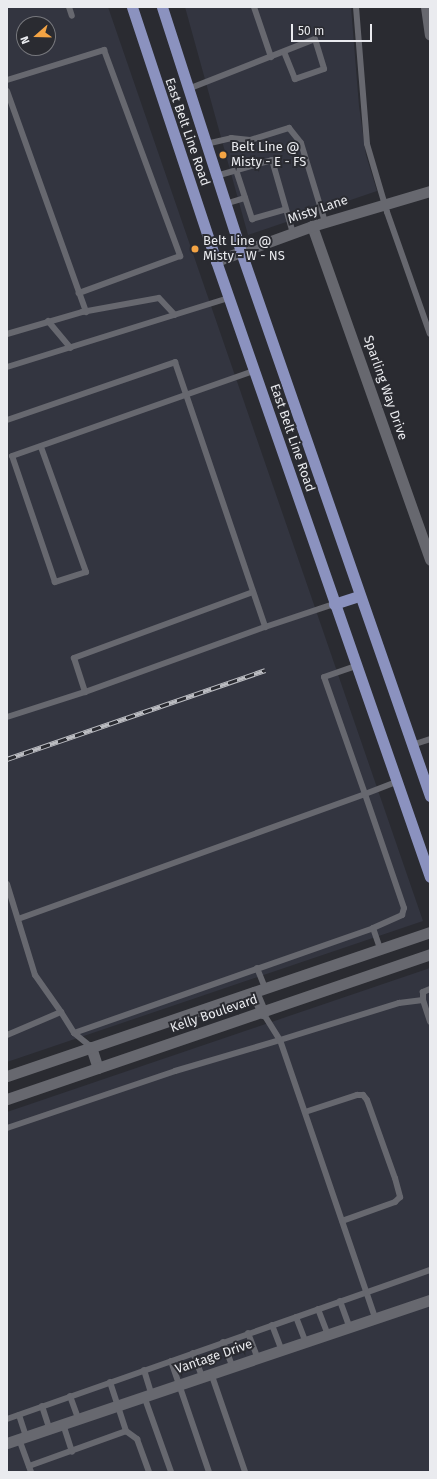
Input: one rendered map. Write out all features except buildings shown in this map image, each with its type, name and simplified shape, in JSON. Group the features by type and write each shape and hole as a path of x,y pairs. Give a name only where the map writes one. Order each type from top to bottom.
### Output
{"main road":[{"name":"East Belt Line Road","path":"132,7 228,298 430,877"},
{"name":"East Belt Line Road","path":"162,7 241,252 359,596 430,796"},
{"path":"334,604 359,596"}],"street":[{"path":"426,7 430,35"},
{"name":"Misty Lane","path":"216,261 312,226 384,202 430,191"},
{"name":"Sparling Way Drive","path":"312,226 430,560"},
{"name":"Kelly Boulevard","path":"7,1076 430,932"},
{"name":"Kelly Boulevard","path":"7,1099 262,1013 430,954"},
{"path":"260,990 262,1013"},
{"path":"91,1048 98,1068"},
{"name":"Vantage Drive","path":"7,1443 327,1333 430,1300"}],"lane":[{"path":"69,7 72,16"},
{"path":"254,7 271,57"},
{"path":"356,7 363,110 368,144 384,202 430,334"},
{"path":"188,89 315,39 324,69 295,79 284,52"},
{"path":"7,80 104,50 180,256 79,293"},
{"path":"7,91 86,312"},
{"path":"206,144 232,138 250,140 289,128 301,143 325,222"},
{"path":"216,176 272,160 293,233"},
{"path":"236,170 252,219 286,209"},
{"path":"225,204 245,198"},
{"path":"7,334 48,321 86,312 159,298 175,315"},
{"path":"7,367 228,298"},
{"path":"48,321 71,348"},
{"path":"7,420 176,362 265,627"},
{"path":"41,447 86,572 55,582 9,457 187,396 254,371"},
{"path":"85,692 74,658 253,592"},
{"path":"7,717 85,692 265,627 334,604"},
{"path":"74,1032 373,928 402,914 404,908 324,677 356,666"},
{"path":"412,745 430,739"},
{"path":"18,919 397,782"},
{"path":"7,884 35,975 74,1032 91,1048"},
{"path":"373,928 380,948"},
{"path":"257,968 260,990"},
{"path":"430,989 423,992 423,1000 430,1022"},
{"path":"7,1128 175,1071 399,1003 423,1000"},
{"path":"7,1035 61,1012"},
{"path":"262,1013 280,1040 375,1317"},
{"path":"305,1112 357,1095 363,1095 367,1100 395,1178 400,1197 395,1202 342,1221"},
{"path":"7,1419 430,1270"},
{"path":"340,1301 349,1326"},
{"path":"318,1309 327,1333"},
{"path":"296,1317 305,1341"},
{"path":"272,1325 281,1349"},
{"path":"248,1334 257,1357"},
{"path":"223,1342 232,1366"},
{"path":"193,1353 207,1374 245,1472"},
{"path":"171,1361 209,1472"},
{"path":"144,1370 147,1395 171,1472"},
{"path":"110,1382 126,1431 137,1439 149,1472"},
{"path":"70,1396 78,1418"},
{"path":"42,1406 49,1428"},
{"path":"19,1415 22,1437 30,1469 126,1431"},
{"path":"63,1424 72,1452"}],"shaded area":[{"path":"7,7 108,7 423,921 7,1062"},
{"path":"185,7 351,7 359,106 366,155 377,191 248,235"},
{"path":"430,968 430,1472 7,1472 7,1112"}],"railway":[{"path":"7,759 265,670"}],"place":[{"name":"Belt Line @ Misty - E - FS","path":"223,155"},
{"name":"Belt Line @ Misty - W - NS","path":"195,249"}]}
